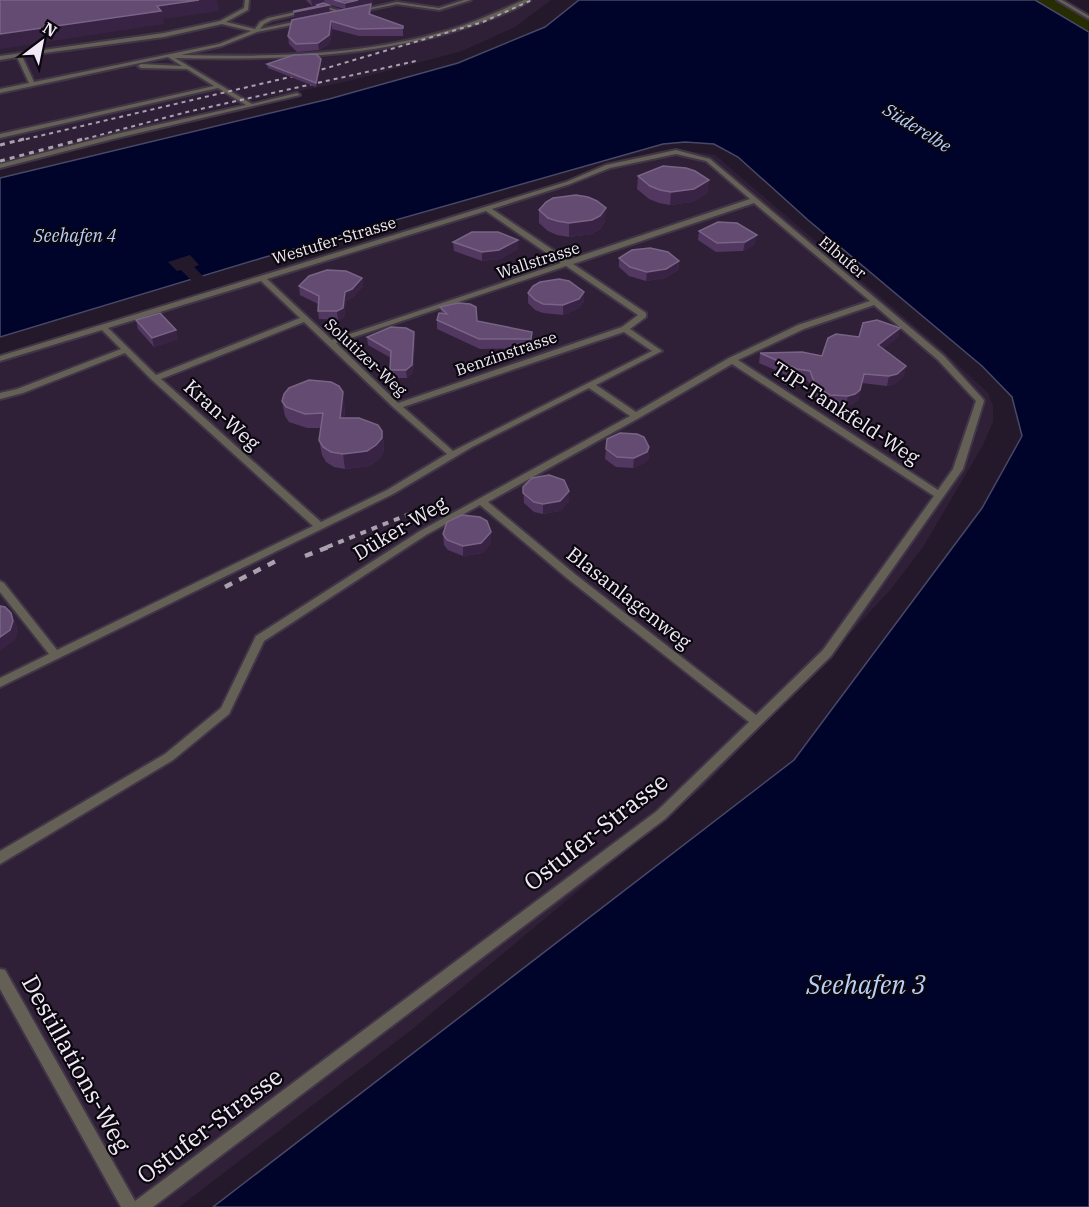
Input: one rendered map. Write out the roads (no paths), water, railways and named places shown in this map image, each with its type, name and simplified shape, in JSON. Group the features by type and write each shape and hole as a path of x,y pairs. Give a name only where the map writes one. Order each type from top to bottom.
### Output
{"lane":[{"path":"0,58 164,36 222,22 246,9 247,0"},
{"path":"334,16 397,3 439,9 469,0"},
{"path":"169,56 282,57 345,51 445,32 507,11 528,0"},
{"path":"1059,0 1088,16"},
{"path":"256,31 262,23 270,19 324,7 345,13"},
{"path":"0,91 220,45 256,31 312,20"},
{"path":"222,22 256,31"},
{"path":"19,55 32,84"},
{"path":"169,56 250,105"},
{"path":"126,65 189,68"},
{"path":"0,136 217,87"},
{"path":"0,166 116,136 297,95"},
{"name":"Elbufer","path":"676,152 708,160 941,358 980,401"},
{"name":"Westufer-Strasse","path":"0,359 568,183 608,166 676,152"},
{"name":"Wallstrasse","path":"329,343 755,200"},
{"path":"486,208 568,264"},
{"name":"Benzinstrasse","path":"397,406 625,328 643,315 568,264"},
{"name":"Solutizer-Weg","path":"262,278 329,343 453,455"},
{"name":"Düker-Weg","path":"0,858 169,757 225,711 260,639 423,533 636,416 732,360 801,327 875,302"},
{"path":"154,378 305,320"},
{"name":"Kran-Weg","path":"103,327 154,378 320,527"},
{"path":"0,683 390,492 453,455 658,351 625,328"},
{"path":"0,396 20,391 126,350"},
{"name":"TJP-Tankfeld-Weg","path":"732,360 939,495"},
{"path":"590,385 636,416"},
{"name":"Ostufer-Strasse","path":"140,1207 661,815 827,653 958,469 980,401"},
{"name":"Blasanlagenweg","path":"481,501 572,577 757,722"},
{"path":"0,585 56,656"},
{"name":"Destillations-Weg","path":"0,975 129,1207"}],"water":[{"path":"579,0 1035,0 1089,32 1089,1207 213,1207 794,760 982,508 1022,436 1012,397 982,366 808,220 738,157 714,144 685,142 663,144 262,258 0,337 0,178 329,99 458,63 545,27"}],"railway":[{"path":"18,141 320,70 483,22 532,0"},
{"path":"77,141 187,112 416,61"},
{"path":"0,145 24,139"},
{"path":"0,161 83,139"},
{"path":"327,547 422,509"},
{"path":"305,556 331,546"},
{"path":"225,587 276,561"}],"water label":[{"name":"Süderelbe","path":"917,128"},
{"name":"Seehafen 4","path":"75,236"},
{"name":"Seehafen 3","path":"866,985"}]}
